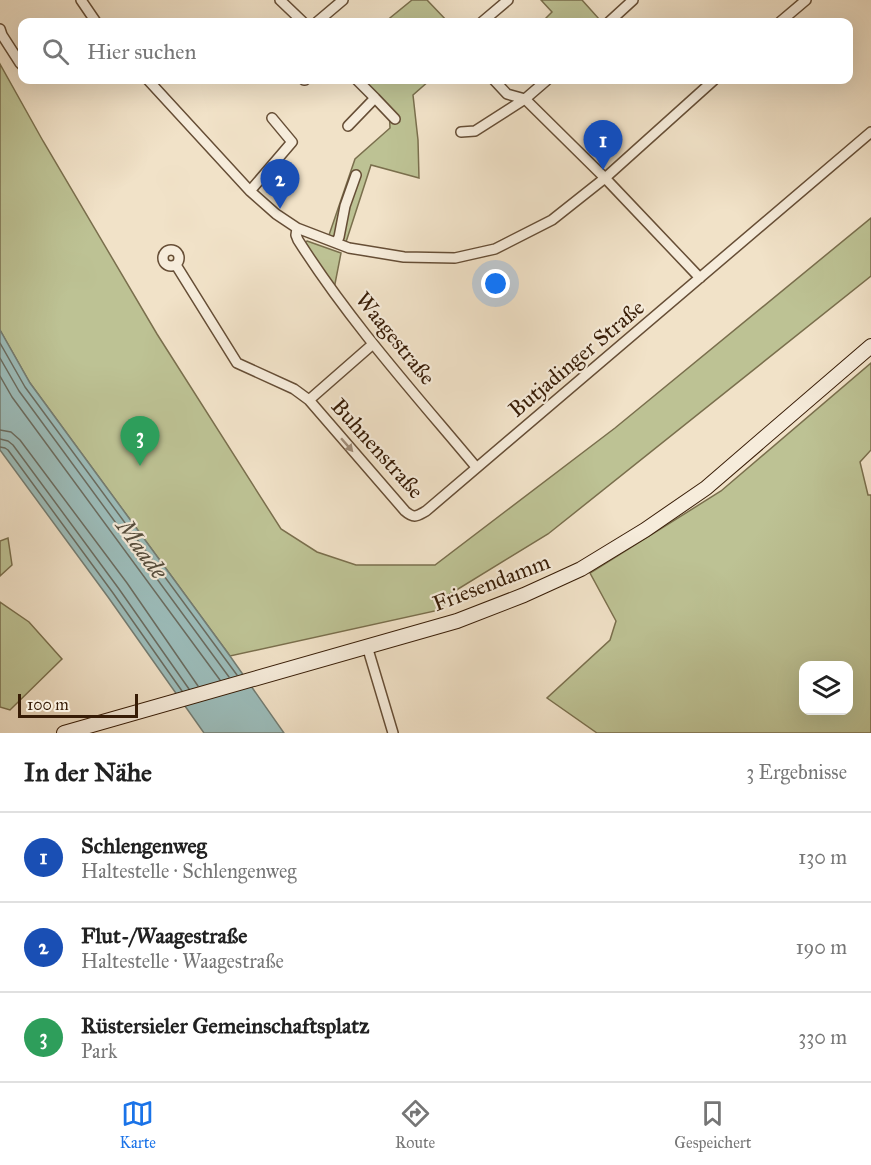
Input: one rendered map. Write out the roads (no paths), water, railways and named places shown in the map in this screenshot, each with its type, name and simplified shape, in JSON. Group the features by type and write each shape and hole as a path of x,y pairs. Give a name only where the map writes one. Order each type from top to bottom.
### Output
{"main road":[{"name":"Friesendamm","path":"64,733 457,621 524,596 581,569 645,530 708,486 871,346"}],"street":[{"path":"81,0 92,18"},
{"path":"280,0 299,18"},
{"path":"322,18 343,0"},
{"path":"487,18 508,0"},
{"path":"612,18 622,4 633,0"},
{"path":"785,18 806,0"},
{"path":"0,29 18,60"},
{"path":"152,84 250,191 297,228 350,248 404,257 455,258 495,249 552,220 605,178 710,84"},
{"path":"361,84 395,119"},
{"path":"498,84 507,94 525,99 605,178 700,278"},
{"path":"461,132 475,130 525,99 542,84"},
{"path":"348,126 375,98"},
{"path":"250,191 292,142 272,118"},
{"name":"Butjadinger Straße","path":"476,467 871,132"},
{"path":"336,243 345,206 356,175"},
{"name":"Waagestraße","path":"297,228 298,240 322,278 476,467"},
{"name":"Buhnenstraße","path":"176,265 237,363 294,389 309,400 405,512 411,516 417,516 426,511 476,467"},
{"name":"Buhnenstraße","path":"309,400 374,344"},
{"path":"367,646 393,733"}],"water":[{"name":"Maade","path":"0,330 30,383 284,733 204,733 0,450"}],"place":[{"name":"Schlengenweg","path":"603,170"},
{"name":"Flut-/Waagestraße","path":"280,209"},
{"name":"Rüstersieler Gemeinschaftsplatz","path":"140,466"}]}
